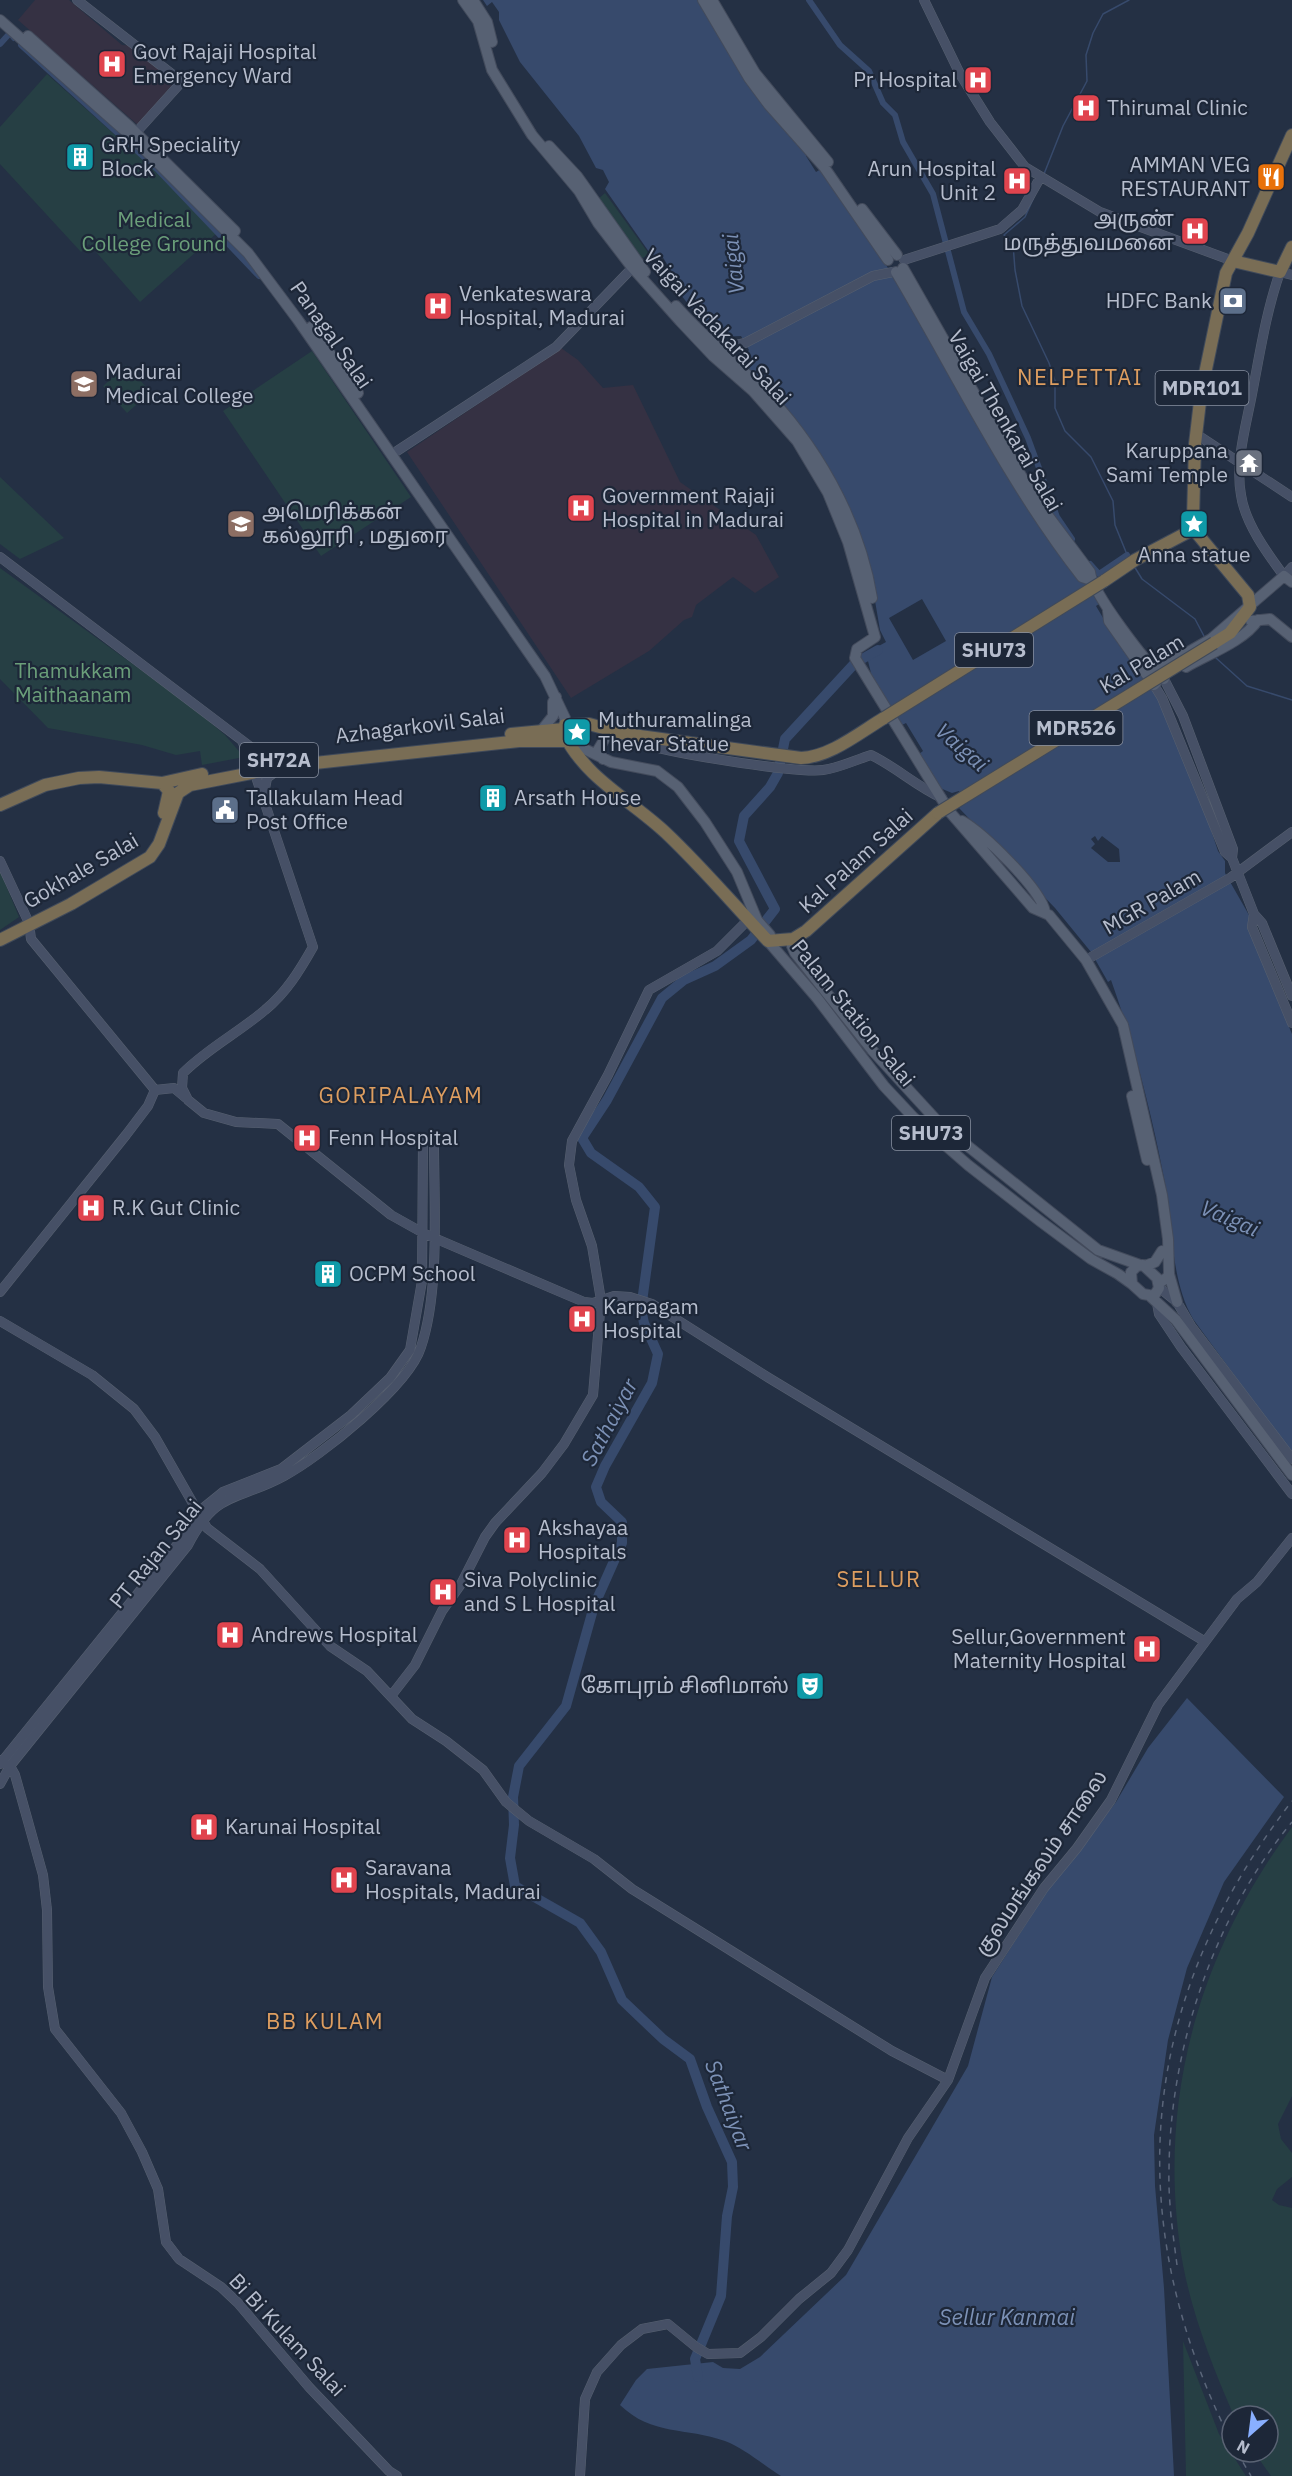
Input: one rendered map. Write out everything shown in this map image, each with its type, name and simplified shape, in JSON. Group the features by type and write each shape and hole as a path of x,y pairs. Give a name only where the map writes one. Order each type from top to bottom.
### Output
{"highway":[{"path":"1292,135 1233,261 1286,274 1292,247"},
{"name":"MDR101","path":"1194,525 1198,435 1233,261"},
{"path":"1194,525 1210,552 1214,553 1249,601"},
{"name":"SHU73","path":"566,732 589,724 610,730 789,763 811,758 884,718 1132,562 1166,543 1171,543 1194,525"},
{"name":"MDR526","path":"1210,646 1230,633 1249,601"},
{"name":"Kal Palam","path":"938,813 1210,646"},
{"name":"Azhagarkovil Salai","path":"0,805 45,785 79,778 109,778 162,783 289,762 541,731 566,732"},
{"name":"Azhagarkovil Salai","path":"289,762 519,741 566,732"},
{"name":"Palam Station Salai","path":"566,732 591,771 666,832 772,941"},
{"name":"Azhagarkovil Salai","path":"178,793 190,785 254,767"},
{"name":"Gokhale Salai","path":"162,783 169,791 163,815 167,823"},
{"name":"Gokhale Salai","path":"0,940 29,923 71,904 150,857 159,844 178,793"},
{"name":"Kal Palam Salai","path":"772,941 799,936 863,882 938,813"}],"main road":[{"name":"Vaigai Vadakarai Salai","path":"463,0 478,21 492,70 515,108 554,164 579,191 598,223 634,264 728,361 759,386 803,438 837,492 867,567 876,623 875,637 857,650 857,662 954,818 1033,908 1045,912 1089,958 1112,1008 1123,1025 1162,1195 1168,1239 1169,1274 1177,1302"},
{"name":"Vaigai Vadakarai Salai","path":"472,0 487,22 495,63 520,104 546,143 577,176 634,264"},
{"name":"Vaigai Thenkarai Salai","path":"703,0 749,78 769,105 824,167 895,264"},
{"name":"Vaigai Thenkarai Salai","path":"711,0 755,73 826,159 895,264 1015,483 1046,532 1082,577 1090,580 1108,611 1109,621 1152,677 1164,679"},
{"name":"Panagal Salai","path":"0,12 134,135 253,249 323,342 397,450"},
{"name":"Panagal Salai","path":"0,20 134,135 248,253 385,444 545,676 565,718 566,732"},
{"path":"1164,679 1210,646 1249,601 1261,598 1289,575"},
{"name":"MDR526","path":"1230,633 1258,620 1270,619 1292,637"},
{"path":"1152,677 1253,626 1258,620"},
{"path":"541,731 553,716 553,702 556,697"},
{"path":"603,759 598,750 610,730"},
{"path":"566,732 603,759 657,771 678,787 705,822 737,872 752,922"},
{"name":"Kal Palam Salai","path":"795,952 792,946 799,936"},
{"name":"Palam Station Salai","path":"772,941 884,1086 913,1117 968,1165 1063,1238 1132,1284"},
{"name":"Palam Station Salai","path":"795,952 872,1050 939,1123 1098,1250 1142,1266"},
{"name":"Vaigai Vadakarai Salai","path":"1112,1008 1156,1194 1162,1251 1162,1272 1159,1284"},
{"path":"1132,1284 1131,1272 1155,1262 1162,1251"},
{"name":"SHU73","path":"1142,1266 1159,1284 1176,1320 1292,1475"},
{"path":"1153,1300 1159,1284 1169,1274"},
{"name":"SHU73","path":"1132,1284 1176,1320"}],"street":[{"path":"77,0 177,78 178,86 134,135"},
{"path":"924,0 960,74 990,122 1024,167 1100,212 1233,261"},
{"path":"716,348 745,343 895,264 947,244 1004,227 1022,210 1043,180"},
{"path":"397,450 556,347 634,264"},
{"path":"1286,274 1269,306 1243,436 1240,493 1245,510 1289,575"},
{"path":"728,361 745,343"},
{"path":"1198,435 1292,497"},
{"path":"0,557 256,751 289,762"},
{"name":"Vaigai Thenkarai Salai","path":"1152,677 1225,852 1232,858"},
{"name":"Vaigai Thenkarai Salai","path":"1164,679 1183,716 1233,849 1234,875 1254,914 1262,923 1292,996"},
{"path":"188,1100 182,1088 183,1073 200,1056 267,1010 295,979 313,947 254,767 241,739"},
{"path":"789,763 822,771 871,755 890,764 924,790 942,798"},
{"path":"263,797 265,784 271,773 289,762"},
{"name":"MGR Palam","path":"1089,958 1234,875 1292,832"},
{"path":"0,861 29,923 31,939 155,1090"},
{"name":"Vaigai Thenkarai Salai","path":"1254,914 1252,927 1292,1023"},
{"path":"391,1696 415,1665 442,1611 461,1584 485,1537 495,1523 542,1473 564,1444 593,1395 601,1300 592,1246 576,1200 569,1165 572,1142 626,1040 649,990 717,951 752,922"},
{"path":"0,1292 132,1128 148,1106 155,1090 162,1087 174,1088 214,1117 236,1122 278,1124 391,1215 429,1235 549,1289 584,1302 614,1296 630,1297 652,1304 769,1378 1204,1641"},
{"name":"PT Rajan Salai","path":"423,1140 429,1235"},
{"name":"PT Rajan Salai","path":"1,1778 3,1762 142,1595 188,1545 199,1516 223,1492 281,1469 302,1455 351,1415 390,1378 410,1350 429,1235 434,1143"},
{"path":"1159,1284 1177,1302 1191,1326 1292,1460"},
{"path":"1153,1300 1159,1314 1181,1347 1292,1494"},
{"path":"0,1321 92,1375 134,1408 155,1437 199,1516 234,1551 260,1569 330,1646 367,1671 412,1719 446,1741 483,1770 506,1802 536,1826 594,1859 632,1888 891,2051 948,2079"},
{"name":"குலமங்கலம் சாலை","path":"580,2476 585,2399 597,2372 621,2345 642,2329 668,2324 708,2354 740,2353 762,2337 799,2299 831,2273 848,2250 908,2138 948,2079 985,1978 1044,1888 1077,1848 1111,1800 1158,1705 1237,1599 1257,1582 1292,1538"},
{"name":"Bi Bi Kulam Salai","path":"3,1762 18,1785 43,1875 47,1910 48,1987 55,2029 121,2113 137,2142 158,2189 166,2242 179,2259 221,2287 238,2303 309,2387 388,2471 397,2476"},
{"path":"1,1778 18,1785"}],"shaded area":[{"name":"Govt Rajaji Hospital Emergency Ward","path":"35,0 69,0 122,45 136,46 175,81 139,126 18,20"},
{"name":"Government Rajaji Hospital in Madurai","path":"561,348 578,360 603,388 633,385 680,482 756,535 779,577 755,593 733,577 696,605 692,617 684,620 649,651 571,698 407,452"}],"green space":[{"name":"Medical College Ground","path":"47,74 152,168 217,233 140,302 89,244 81,252 0,164 0,127"},
{"path":"605,193 649,254 641,259 598,199"},
{"path":"312,351 411,497 321,556 223,411"},
{"path":"126,365 151,392 127,413 103,386"},
{"path":"0,477 64,538 20,559 0,544"},
{"name":"Thamukkam Maithaanam","path":"0,568 192,707 225,735 244,757 202,765 200,751 176,755 142,745 48,728 0,679"},
{"path":"0,871 19,917 0,930"},
{"path":"1292,1827 1292,2096 1278,2124 1281,2139 1292,2153 1292,2177 1277,2189 1272,2200 1279,2205 1292,2208 1292,2476 1271,2476 1262,2464 1280,2464 1280,2404 1229,2404 1211,2361 1192,2304 1183,2265 1176,2206 1175,2148 1180,2091 1191,2035 1208,1980 1231,1927 1259,1876"},
{"path":"1183,2341 1220,2436 1220,2464 1238,2464 1246,2476 1186,2476"}],"water":[{"name":"Vaigai","path":"483,0 697,0 764,107 809,154 806,156 816,172 821,169 873,244 1024,503 1080,580 1083,580 1099,604 1096,606 1109,628 1160,698 1199,794 1218,851 1225,861 1225,873 1249,915 1249,930 1292,1034 1292,1454 1193,1319 1185,1303 1176,1268 1167,1196 1153,1128 1134,1053 1111,980 1108,982 1091,952 1055,908 959,808 966,803 959,791 952,793 940,788 919,754 923,751 906,723 902,725 872,677 866,653 886,642 880,630 869,566 839,488 739,362 749,350 741,336 720,337 711,333 666,276 672,272 662,256 654,259 605,189 609,182 603,170 596,168 579,136 520,62 499,20 499,12 492,2 487,6","holes":["922,599 946,641 913,660 889,618","1095,836 1098,841 1102,836 1119,849 1120,862 1108,862 1091,848 1095,844 1091,839"]},
{"name":"Sellur Kanmai","path":"1187,1698 1284,1797 1224,1882 1187,1968 1168,2040 1154,2135 1155,2186 1164,2288 1174,2476 781,2476 746,2452 725,2441 657,2426 632,2415 620,2405 636,2380 647,2369 713,2362 723,2368 740,2369 760,2357 846,2275 968,2066 992,1977 1047,1891 1116,1802 1148,1748"}],"waterway":[{"path":"809,0 840,45 869,71 883,103 895,115 903,142 933,194 964,312 989,354 1028,438 1057,517 1072,539"},
{"path":"1044,174 1063,126 1087,81 1086,55 1093,33 1103,14 1129,0"},
{"path":"0,44 10,33 14,38"},
{"path":"21,45 157,169 259,276"},
{"path":"1035,195 1025,217 1004,235 1013,244 1022,306 1055,381 1055,408 1065,431 1091,457 1113,501 1115,525 1128,557"},
{"path":"1090,564 1099,574 1127,555"},
{"path":"1134,566 1142,579 1195,619 1205,638"},
{"name":"Sathaiyar","path":"698,2377 695,2359 721,2296 727,2216 733,2187 732,2162 707,2107 690,2059 663,2039 622,2000 601,1952 580,1923 515,1886 510,1858 514,1825 513,1797 519,1766 566,1706 594,1606 622,1543 622,1522 601,1502 596,1487 605,1466 652,1383 658,1354 644,1323 641,1309 655,1207 639,1187 591,1153 582,1138 607,1100 662,998 684,980 715,966 751,940 775,909 739,841 744,816 770,787 778,773 785,739 855,663 878,650"},
{"path":"1216,658 1247,686 1292,700"}],"railway":[{"path":"1220,2415 1196,2359 1172,2276 1161,2194 1162,2113 1176,2033 1202,1954 1241,1877 1292,1801"},
{"path":"1177,2265 1170,2205 1171,2123 1188,2031 1219,1941 1264,1859 1292,1822"},
{"path":"1244,2464 1251,2476"}],"place":[{"name":"Govt Rajaji Hospital Emergency Ward","path":"112,64"},
{"name":"Pr Hospital","path":"978,80"},
{"name":"Thirumal Clinic","path":"1086,108"},
{"name":"GRH Speciality Block","path":"80,157"},
{"name":"AMMAN VEG RESTAURANT","path":"1271,177"},
{"name":"Arun Hospital Unit 2","path":"1017,181"},
{"name":"அருண் மருத்துவமனை","path":"1195,231"},
{"name":"HDFC Bank","path":"1233,301"},
{"name":"Venkateswara Hospital, Madurai","path":"438,306"},
{"name":"Madurai Medical College","path":"84,384"},
{"name":"Karuppana Sami Temple","path":"1249,463"},
{"name":"Government Rajaji Hospital in Madurai","path":"581,508"},
{"name":"அமெரிக்கன் கல்லூரி , மதுரை","path":"241,524"},
{"name":"Anna statue","path":"1194,524"},
{"name":"Muthuramalinga Thevar Statue","path":"577,732"},
{"name":"Arsath House","path":"493,798"},
{"name":"Tallakulam Head Post Office","path":"225,810"},
{"name":"Fenn Hospital","path":"307,1138"},
{"name":"R.K Gut Clinic","path":"91,1208"},
{"name":"OCPM School","path":"328,1274"},
{"name":"Karpagam Hospital","path":"582,1319"},
{"name":"Akshayaa Hospitals","path":"517,1540"},
{"name":"Siva Polyclinic and S L Hospital","path":"443,1592"},
{"name":"Andrews Hospital","path":"230,1635"},
{"name":"Sellur,Government Maternity Hospital","path":"1147,1649"},
{"name":"கோபுரம் சினிமாஸ்","path":"810,1686"},
{"name":"Karunai Hospital","path":"204,1827"},
{"name":"Saravana Hospitals, Madurai","path":"344,1880"}],"district":[{"name":"NELPETTAI","path":"1080,377"},
{"name":"GORIPALAYAM","path":"401,1095"},
{"name":"SELLUR","path":"879,1579"},
{"name":"BB KULAM","path":"325,2021"}]}
